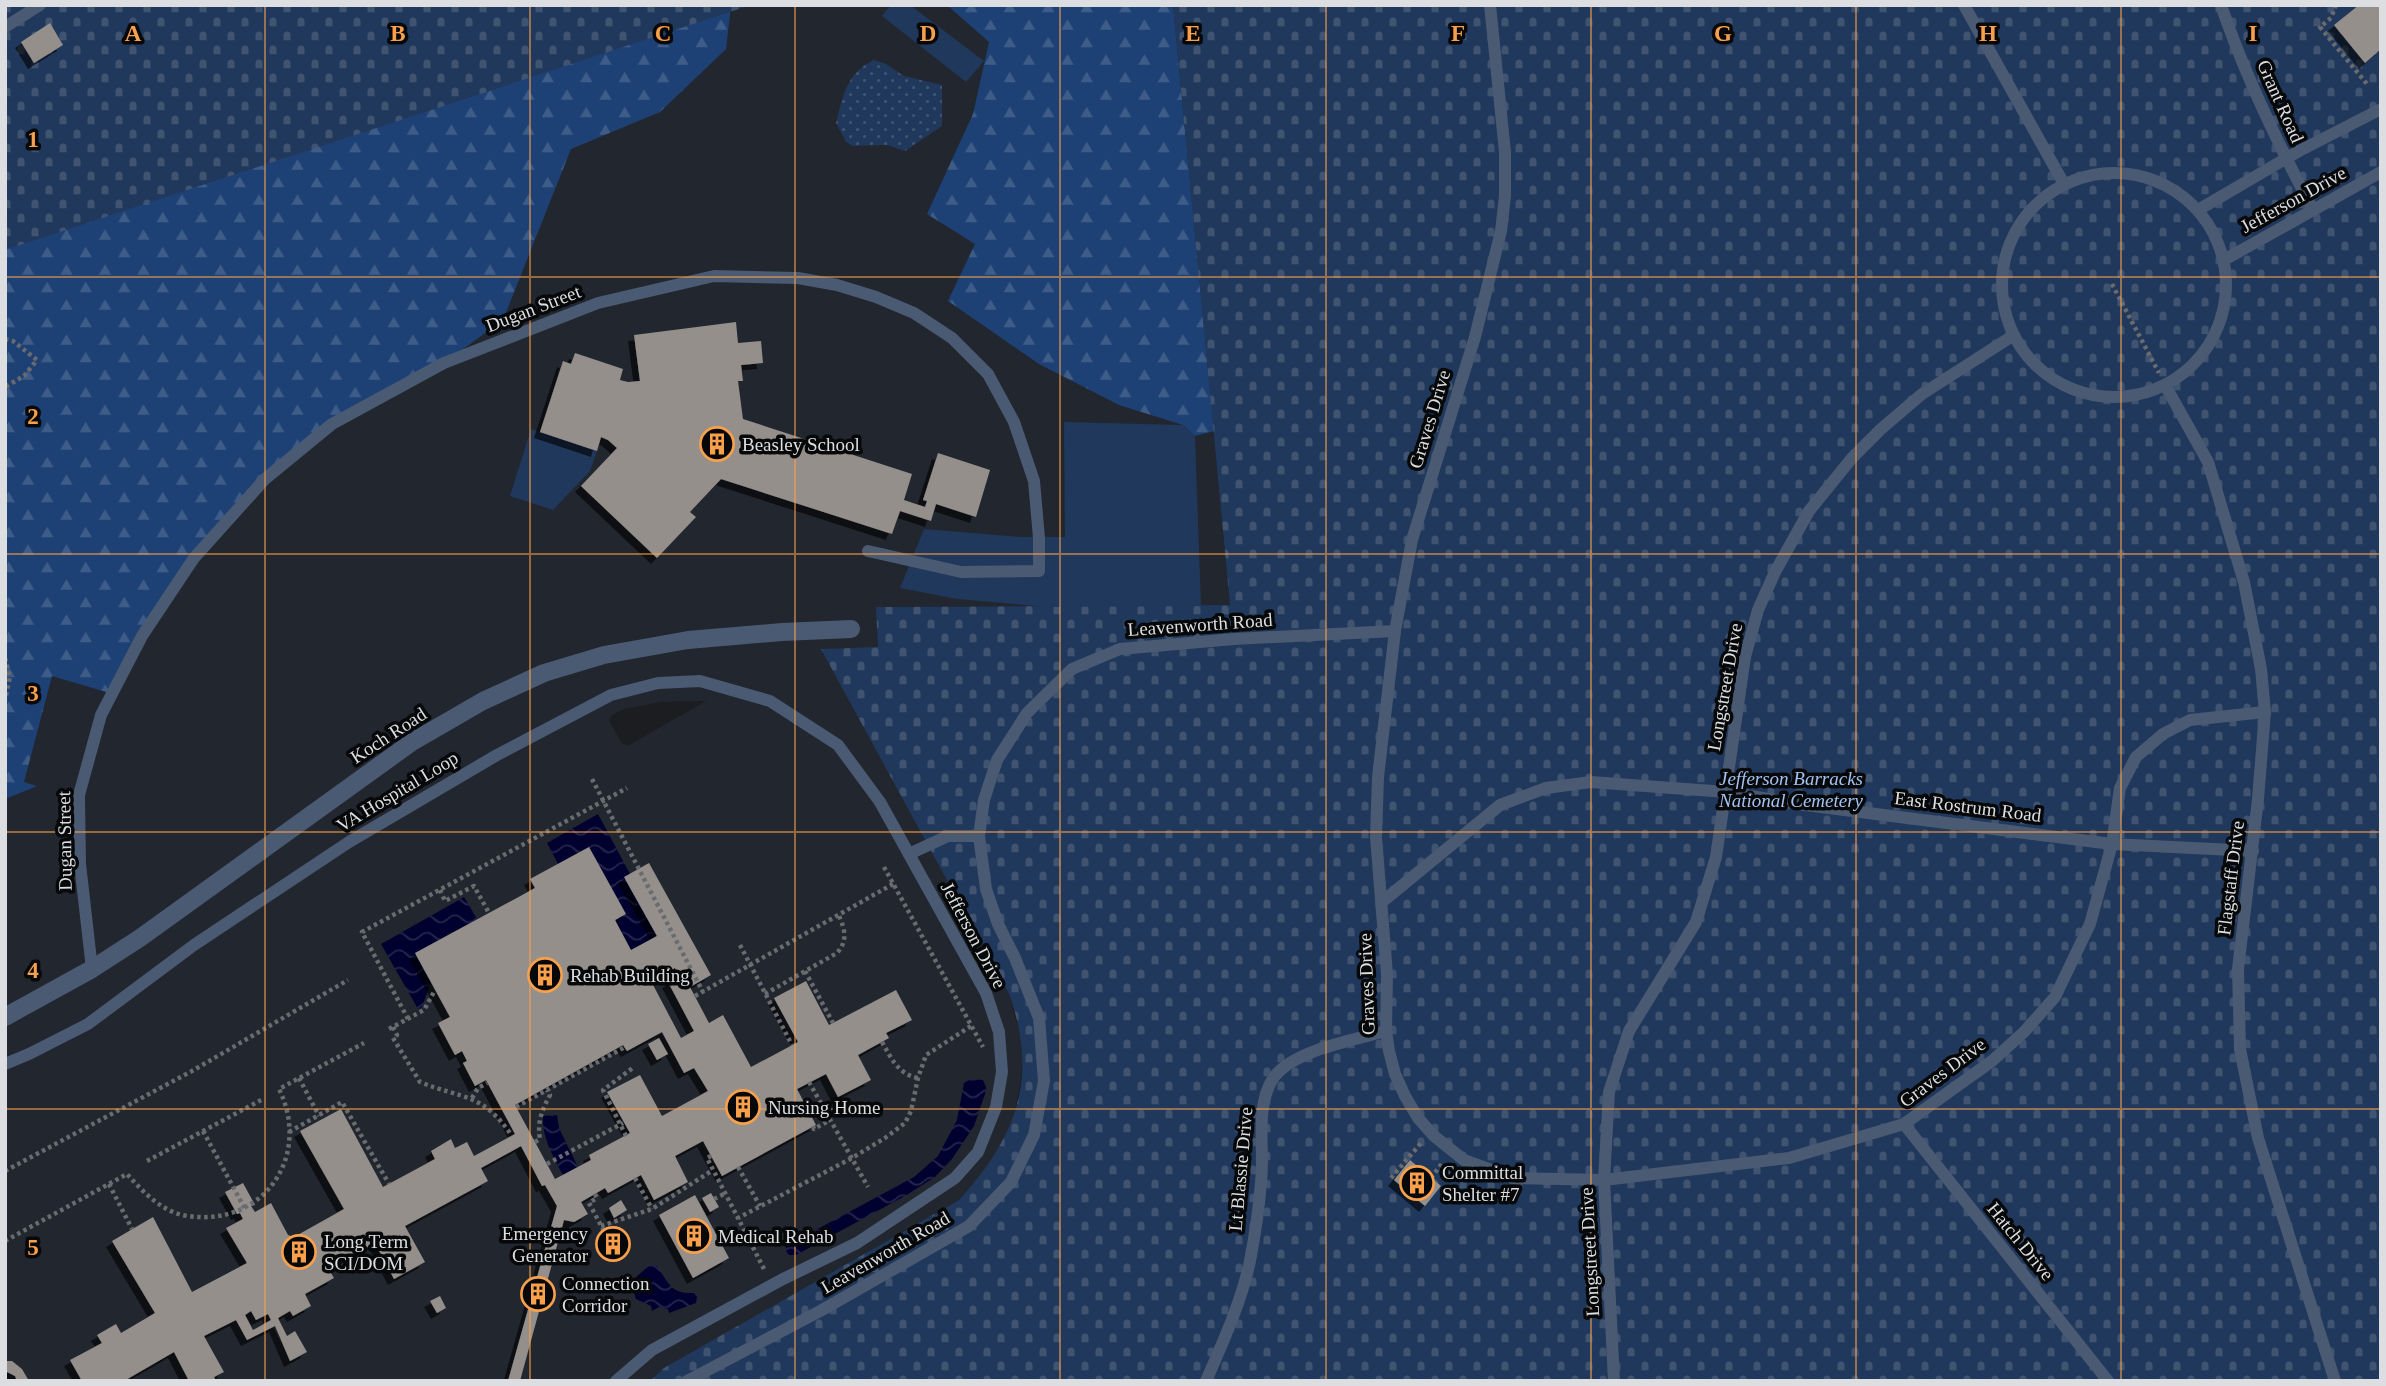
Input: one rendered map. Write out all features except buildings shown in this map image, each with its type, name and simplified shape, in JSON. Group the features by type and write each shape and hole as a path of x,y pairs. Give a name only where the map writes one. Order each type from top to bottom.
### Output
{"street":[{"name":"Koch Road","path":"5,1017 92,969 220,882 412,742 483,701 544,673 604,655 688,640 851,629"}],"lane":[{"path":"5,27 40,5"},
{"name":"Graves Drive","path":"1490,5 1505,152 1502,231 1475,337 1412,540 1395,631 1378,777 1376,837 1387,974 1386,1031 1395,1074 1418,1118 1434,1136 1464,1160 1513,1178 1604,1180 1790,1158 1904,1124 1992,1061 2024,1032 2055,997 2090,924 2112,844 2120,788 2136,757 2163,734 2190,720 2265,712"},
{"path":"1964,5 2064,184"},
{"name":"Grant Road","path":"2221,5 2244,66 2286,159 2313,210"},
{"name":"Jefferson Drive","path":"2198,210 2286,159 2381,109"},
{"name":"Jefferson Drive","path":"2224,260 2381,172"},
{"path":"2099,173 2136,174 2170,187 2198,210 2214,233 2224,260 2227,290 2221,319 2209,346 2190,369 2165,385 2137,395 2108,397 2079,392 2052,379 2030,359 2014,335 2004,307 2002,277 2008,248 2021,222 2040,200 2064,184 2099,173"},
{"name":"Dugan Street","path":"92,969 80,864 79,795 101,715 142,636 194,558 265,479 332,424 444,362 598,303 715,276 798,278 838,285 914,313 952,338 988,374 1014,422 1034,481 1039,571 961,572 868,551"},
{"name":"Longstreet Drive","path":"1614,1381 1604,1180 1609,1092 1629,1031 1696,922 1716,857 1745,657 1758,610 1775,572 1809,511 1852,458 1922,394 2014,335"},
{"name":"Flagstaff Drive","path":"2165,385 2208,462 2244,582 2261,669 2265,712 2253,851 2238,968 2240,1049 2258,1138 2335,1381"},
{"name":"Leavenworth Road","path":"687,1381 822,1310 970,1226 1010,1182 1034,1135 1044,1081 1039,1018 998,924 986,888 979,836 984,800 997,760 1027,713 1072,669 1120,649 1234,639 1395,631"},
{"name":"VA Hospital Loop","path":"5,1064 88,1024 194,946 349,842 497,755 611,695 658,683 700,681 770,701 838,745"},
{"name":"Jefferson Drive","path":"616,1381 652,1350 856,1242 902,1215 955,1178 978,1152 996,1107 1002,1072 999,1032 986,993 880,802 838,745"},
{"name":"East Rostrum Road","path":"1382,902 1500,805 1546,788 1591,782 1726,792 1805,805 2112,844 2253,851"},
{"path":"909,854 948,836 979,836"},
{"name":"Lt Blassie Drive","path":"1206,1381 1233,1320 1250,1262 1262,1180 1264,1105 1273,1078 1290,1062 1323,1049 1386,1031"},
{"name":"Hatch Drive","path":"1904,1124 2108,1381"}],"path":[{"path":"2336,5 2331,18 2320,27 2367,84"},
{"path":"2112,284 2165,385"},
{"path":"5,339 13,341 37,360 24,376 5,387"},
{"path":"5,658 5,700"},
{"path":"592,779 703,992"},
{"path":"408,1019 362,932 627,788"},
{"path":"884,867 989,1058"},
{"path":"695,996 894,884"},
{"path":"440,890 445,901 474,886 489,913"},
{"path":"765,994 837,953 845,936 839,916"},
{"path":"740,945 792,1045"},
{"path":"805,971 833,1023"},
{"path":"5,1171 192,1071 348,981"},
{"path":"435,990 424,1010 391,1028 397,1035 393,1038 420,1082 472,1098 499,1117 512,1136"},
{"path":"738,1218 852,1158 905,1123 911,1111 926,1055 971,1026"},
{"path":"882,1042 900,1070 908,1076 918,1078"},
{"path":"5,1241 127,1174 150,1198 187,1216 229,1215 258,1201 278,1177 284,1163 289,1132 284,1100 279,1089 364,1043"},
{"path":"516,1107 625,1047"},
{"path":"626,1136 603,1090 634,1067"},
{"path":"299,1078 319,1116"},
{"path":"810,1082 868,1187"},
{"path":"472,1098 478,1088 487,1083"},
{"path":"535,1142 540,1139 538,1130 541,1112 551,1095 547,1090"},
{"path":"147,1161 263,1099"},
{"path":"289,1132 342,1102 389,1184"},
{"path":"813,1126 814,1129 830,1120"},
{"path":"547,1164 623,1123"},
{"path":"203,1131 245,1208"},
{"path":"1391,1178 1422,1142"},
{"path":"711,1156 707,1158 764,1269"},
{"path":"1431,1178 1444,1161"},
{"path":"738,1167 760,1206"},
{"path":"601,1226 652,1209 713,1170"},
{"path":"635,1178 652,1209"},
{"path":"108,1184 132,1229"},
{"path":"714,1199 726,1193"},
{"path":"595,1194 597,1198 589,1203 606,1235"}],"shaded area":[{"path":"751,5 1173,5 1230,605 877,607 878,648 822,649 1009,994 1021,1038 1023,1060 1013,1122 1003,1142 978,1179 959,1200 665,1368 650,1381 5,1381 5,250"}],"green space":[{"path":"5,5 751,5 5,250"},
{"path":"731,5 726,49 660,112 571,149 503,320 444,363 319,430 198,553 113,694 52,676 24,782 37,786 5,799 5,147"},
{"path":"891,5 910,5 984,61 966,82 882,16"},
{"path":"947,5 1173,5 1214,431 1195,436 1183,425 1119,405 1039,364 948,301 975,244 927,214 973,114 989,42"},
{"name":"Jefferson Barracks National Cemetery","path":"1173,5 2381,5 2381,1381 650,1381 664,1368 959,1200 995,1153 1017,1104 1022,1079 1022,1052 1018,1024 1009,994 821,649 878,647 876,607 1230,605"},
{"path":"874,60 886,64 904,76 942,85 942,126 905,151 887,145 853,146 846,142 836,123 844,94 852,78"},
{"path":"1064,422 1183,425 1195,436 1201,606 1048,607 957,599 900,588 924,529 1021,537 1065,537"},
{"path":"531,429 597,451 590,471 553,510 510,496"}],"water":[{"path":"598,814 630,874 625,878 657,936 631,950 615,920 625,914 589,847 558,864 547,843"},
{"path":"464,897 477,919 415,953 431,982 422,1007 418,1009 381,944"},
{"path":"971,1079 983,1080 986,1087 974,1126 952,1159 935,1177 796,1255 789,1255 786,1246 914,1177 938,1156 957,1120 964,1083"},
{"path":"557,1115 559,1128 578,1167 563,1175 549,1147 543,1124 543,1116"},
{"path":"649,1265 657,1266 675,1290 694,1293 697,1297 696,1303 669,1313 668,1309 659,1307 652,1311 651,1306 636,1299 629,1284"}],"pier":[{"path":"706,701 629,745 622,744 609,720 612,715 624,709 661,702"}],"place":[{"name":"Beasley School","path":"717,444"},
{"name":"Rehab Building","path":"545,975"},
{"name":"Nursing Home","path":"743,1107"},
{"name":"Committal Shelter #7","path":"1417,1183"},
{"name":"Medical Rehab","path":"694,1236"},
{"name":"Emergency Generator","path":"613,1244"},
{"name":"Long Term SCI/DOM","path":"299,1252"},
{"name":"Connection Corridor","path":"538,1294"}]}
